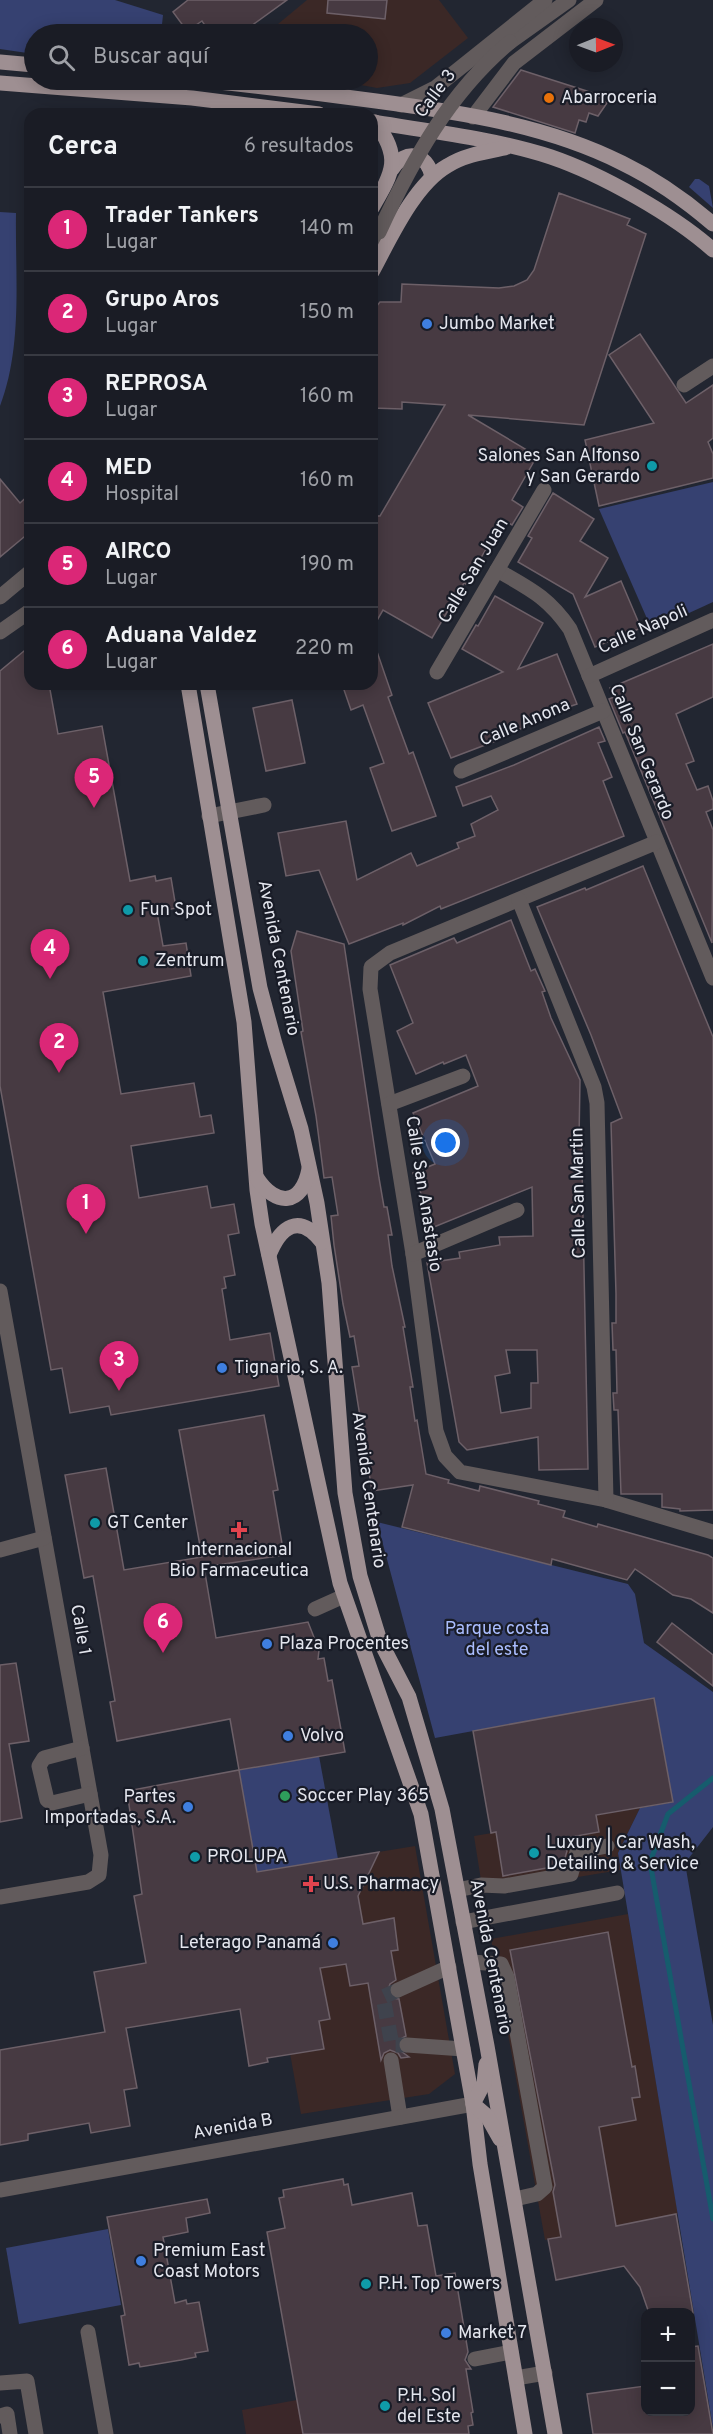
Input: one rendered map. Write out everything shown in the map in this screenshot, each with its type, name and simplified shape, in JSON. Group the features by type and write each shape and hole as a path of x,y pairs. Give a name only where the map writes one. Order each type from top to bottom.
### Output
{"main road":[{"path":"0,63 24,64"},
{"path":"0,83 24,85"},
{"path":"90,90 192,98 271,108"},
{"path":"280,90 401,105 473,117 568,141 622,162 663,186 713,224"},
{"path":"378,123 473,138 551,157 600,179 675,222 713,250"},
{"path":"378,129 389,145 392,169"},
{"path":"378,262 412,203 432,176 448,165 468,156 508,147"},
{"path":"378,196 392,169 406,156 415,156 424,160 430,167 432,176"},
{"path":"189,690 244,1022 262,1224 344,1596 422,1814 473,2104 480,2164 525,2434"},
{"name":"Avenida Centenario","path":"210,690 260,988 301,1129 329,1283 345,1493 360,1576 380,1641 409,1697 442,1809 487,2046 555,2434"},
{"path":"256,1175 266,1192 275,1197 291,1197 306,1184 309,1166"},
{"path":"269,1255 278,1236 288,1228 309,1229 322,1242"},
{"path":"473,2104 484,2083 487,2046"},
{"path":"473,2104 487,2116 497,2132 507,2158"}],"street":[{"name":"Calle 3","path":"401,105 435,88 544,0"},
{"name":"Calle 3","path":"378,233 430,133 473,77 510,42 569,0"},
{"path":"473,117 514,63 597,0"},
{"path":"684,385 713,366"},
{"name":"Calle San Juan","path":"437,672 544,490"},
{"name":"Calle San Gerardo","path":"497,570 539,594 557,610 570,629 713,978"},
{"path":"0,597 24,577"},
{"path":"0,632 24,615"},
{"name":"Calle Napoli","path":"589,676 713,620"},
{"name":"Calle Anona","path":"461,771 603,711"},
{"path":"209,816 264,805"},
{"name":"Calle San Anastasio","path":"657,842 390,953 371,967 370,988 413,1254 436,1431 445,1456 460,1472 606,1500 713,1532"},
{"name":"Calle San Martin","path":"519,900 594,1087 597,1102 606,1500"},
{"path":"389,1104 463,1076"},
{"path":"413,1254 517,1210"},
{"name":"Calle 1","path":"0,1291 101,1855 99,1875 88,1882 0,1897"},
{"path":"0,1550 44,1538"},
{"path":"315,1609 344,1596"},
{"path":"82,1748 44,1758 39,1766 47,1800 52,1803 90,1794"},
{"path":"458,1890 481,1885 504,1886 571,1874 577,1852 607,1846"},
{"path":"464,1922 616,1893"},
{"path":"471,1962 501,1964 507,1977 546,2187 537,2194 514,2199"},
{"path":"398,1990 449,1967"},
{"path":"407,2046 463,2049"},
{"path":"391,2060 400,2117"},
{"name":"Avenida B","path":"0,2190 473,2104"},
{"path":"88,2332 106,2434"},
{"path":"475,2359 511,2352"},
{"path":"516,2378 545,2373"},
{"path":"0,2383 27,2381 36,2434"},
{"path":"0,2415 7,2414 10,2434"}],"shaded area":[{"path":"307,0 439,0 468,38 410,83 378,88 378,24 278,24"},
{"path":"640,1808 618,1853 620,1870 483,1893 474,1836"},
{"path":"415,1846 455,2074 429,2094 301,2114 257,1872"},
{"path":"628,1914 678,2214 545,2240 491,1939"},
{"path":"297,2400 303,2434 246,2434 242,2410"}],"green space":[{"path":"0,0 115,0 163,15 162,24 24,24 24,53 0,49"},
{"path":"695,179 709,186 713,208 689,187"},
{"path":"0,212 16,213 17,286 12,360 0,406"},
{"path":"713,482 713,602 652,630 599,509"},
{"name":"Parque costa del este","path":"377,1522 628,1584 635,1594 644,1643 713,1692 713,1827 685,1863 713,2025 713,2428 695,2308 693,2308 618,1853 640,1808 673,1802 654,1698 435,1738"},
{"name":"Soccer Play 365","path":"319,1756 338,1859 257,1872 239,1770"},
{"path":"108,2229 121,2305 19,2324 6,2248"}],"building":[{"path":"188,0 287,0 254,24 204,24 202,21 198,24 182,24 173,12"},
{"path":"328,0 387,0 385,19 327,13"},
{"name":"Abarroceria","path":"521,70 593,93 607,103 598,116 589,113 586,122 579,120 575,133 493,107"},
{"path":"559,193 630,219 627,225 646,234 584,425 468,415 537,456 512,500 523,507 512,525 507,522 489,551 486,549 432,638 383,610 378,619 378,516 445,405 402,402 402,409 378,408 378,304 380,302 401,302 402,284 499,288 514,286 527,280 534,270"},
{"name":"Salones San Alfonso y San Gerardo","path":"640,334 686,403 713,385 713,438 708,442 713,454 713,478 599,506 585,440 654,423 609,355"},
{"path":"0,479 20,503 24,499 24,537 0,557"},
{"path":"553,493 594,519 580,541 608,558 585,597 621,581 641,628 595,647 573,594 518,562 532,538 528,536"},
{"path":"495,596 543,623 518,669 557,654 577,704 523,723 525,727 500,737 501,739 451,758 428,703 503,672 462,649"},
{"path":"713,644 713,697 676,714 694,761 686,764 697,790 708,786 713,801 713,809 706,812 713,830 712,943 625,732 623,733 609,699 614,697 610,688"},
{"path":"24,651 24,690 50,690 58,734 102,726 130,881 155,876 156,881 171,878 176,908 157,912 163,946 186,943 191,976 103,992 121,1094 194,1083 200,1117 211,1115 214,1133 131,1146 139,1198 207,1186 211,1208 234,1204 239,1233 228,1235 235,1275 224,1277 226,1288 222,1289 230,1340 270,1333 279,1386 111,1415 109,1406 70,1413 62,1368 51,1370 0,1086 0,671"},
{"path":"378,655 392,695 388,697 409,754 413,752 436,816 392,831 370,768 384,763 363,705 351,710 344,690 378,690"},
{"path":"292,700 305,763 266,771 253,708"},
{"path":"599,727 605,741 598,743 612,777 603,781 624,836 441,909 440,906 403,925 403,923 349,944 319,870 286,876 278,833 346,821 357,880 411,853 417,866 459,848 457,843 475,836 471,824 498,810 491,796 463,806 456,787 514,765"},
{"path":"643,866 713,1037 713,1510 680,1511 680,1509 662,1507 662,1494 621,1494 618,1410 614,1410 613,1393 617,1393 616,1350 613,1350 612,1323 616,1323 616,1294 611,1123 622,1118 591,1035 537,907 585,888 586,890"},
{"path":"511,920 531,971 535,969 545,991 542,992 551,1018 580,1080 579,1140 581,1140 582,1168 588,1469 539,1470 538,1437 467,1450 459,1442 427,1263 460,1258 459,1252 500,1245 499,1237 533,1236 532,1187 434,1227 413,1173 435,1164 413,1113 478,1086 466,1055 416,1074 397,1031 413,1023 390,965 454,938 457,943","holes":["506,1350 537,1350 538,1383 531,1383 531,1408 501,1413 495,1376 510,1373"]},
{"path":"297,931 344,944 379,1178 392,1235 388,1235 392,1266 405,1327 403,1327 413,1387 410,1387 426,1474 449,1480 448,1483 479,1491 480,1486 539,1501 538,1504 565,1511 563,1517 597,1527 598,1524 708,1555 713,1558 713,1613 691,1599 673,1595 635,1569 627,1580 552,1559 551,1565 402,1527 413,1485 372,1491 352,1367 359,1366 354,1336 350,1337 343,1304 334,1245 331,1216 338,1215 332,1177 324,1178 301,1032 303,1031 291,951"},
{"path":"264,1415 278,1490 273,1491 284,1555 204,1567 216,1638 308,1622 319,1650 318,1659 324,1658 328,1681 332,1680 345,1752 239,1770 230,1719 117,1741 110,1702 115,1701 93,1576 84,1578 65,1475 106,1468 124,1570 202,1557 179,1430"},
{"path":"672,1623 713,1655 713,1686 657,1642"},
{"path":"16,1663 29,1741 9,1744 22,1818 0,1822 0,1665"},
{"path":"654,1698 673,1802 596,1815 599,1832 565,1838 567,1851 563,1865 503,1876 496,1832 491,1833 473,1731"},
{"path":"239,1770 257,1872 379,1852 358,1896 363,1924 394,1918 398,1950 391,1951 396,1980 390,1984 388,1990 392,1998 399,1999 406,2036 399,2040 398,2049 409,2057 401,2058 398,2053 390,2050 384,2053 381,2060 368,1983 350,1986 346,1964 320,1968 330,2019 319,2021 324,2049 267,2058 268,2062 249,2066 240,2009 126,2028 137,2088 124,2090 130,2126 91,2133 89,2123 28,2134 28,2140 0,2145 0,2050 105,2032 94,1972 146,1963 134,1896 142,1894 127,1791"},
{"path":"608,1932 632,2067 635,2066 640,2097 632,2098 636,2120 599,2127 616,2226 676,2214 692,2308 647,2308 640,2287 624,2266 556,2280 548,2239 561,2237 553,2192 555,2185 510,1950"},
{"name":"P.H. Top Towers","path":"343,2179 344,2185 348,2184 352,2205 412,2193 418,2226 427,2225 436,2276 455,2273 468,2352 465,2360 471,2369 466,2369 473,2412 471,2413 473,2425 468,2426 469,2434 303,2434 267,2232 285,2228 279,2198 284,2197 283,2190"},
{"path":"207,2199 210,2213 186,2218 188,2232 163,2237 175,2303 186,2300 187,2304 199,2302 208,2351 195,2353 196,2357 181,2360 140,2367 139,2363 129,2365 121,2316 125,2315 107,2217"},
{"path":"695,2346 698,2346 713,2434 593,2434 587,2394 641,2387 641,2416 695,2416"}],"waterway":[{"path":"713,1778 668,1814 650,1862 713,2219"}],"tunnel":[{"path":"398,1990 383,1997 392,2045 407,2045"}],"place":[{"name":"Abarroceria","path":"549,98"},
{"name":"Jumbo Market","path":"427,324"},
{"name":"Salones San Alfonso y San Gerardo","path":"652,466"},
{"name":"AIRCO","path":"94,808"},
{"name":"Fun Spot","path":"128,910"},
{"name":"Zentrum","path":"143,961"},
{"name":"MED","path":"50,979"},
{"name":"Grupo Aros","path":"59,1073"},
{"name":"Trader Tankers","path":"86,1234"},
{"name":"Tignario, S. A.","path":"222,1368"},
{"name":"REPROSA","path":"119,1391"},
{"name":"GT Center","path":"95,1523"},
{"name":"Internacional Bio Farmaceutica","path":"239,1530"},
{"name":"Plaza Procentes","path":"267,1644"},
{"name":"Aduana Valdez","path":"163,1653"},
{"name":"Volvo","path":"288,1736"},
{"name":"Soccer Play 365","path":"285,1796"},
{"name":"Partes Importadas, S.A.","path":"188,1807"},
{"name":"Luxury | Car Wash, Detailing & Service","path":"534,1853"},
{"name":"PROLUPA","path":"195,1857"},
{"name":"U.S. Pharmacy","path":"311,1884"},
{"name":"Leterago Panamá","path":"333,1943"},
{"name":"Premium East Coast Motors","path":"141,2261"},
{"name":"P.H. Top Towers","path":"366,2284"},
{"name":"Market 7","path":"446,2333"},
{"name":"P.H. Sol del Este","path":"385,2406"}]}
